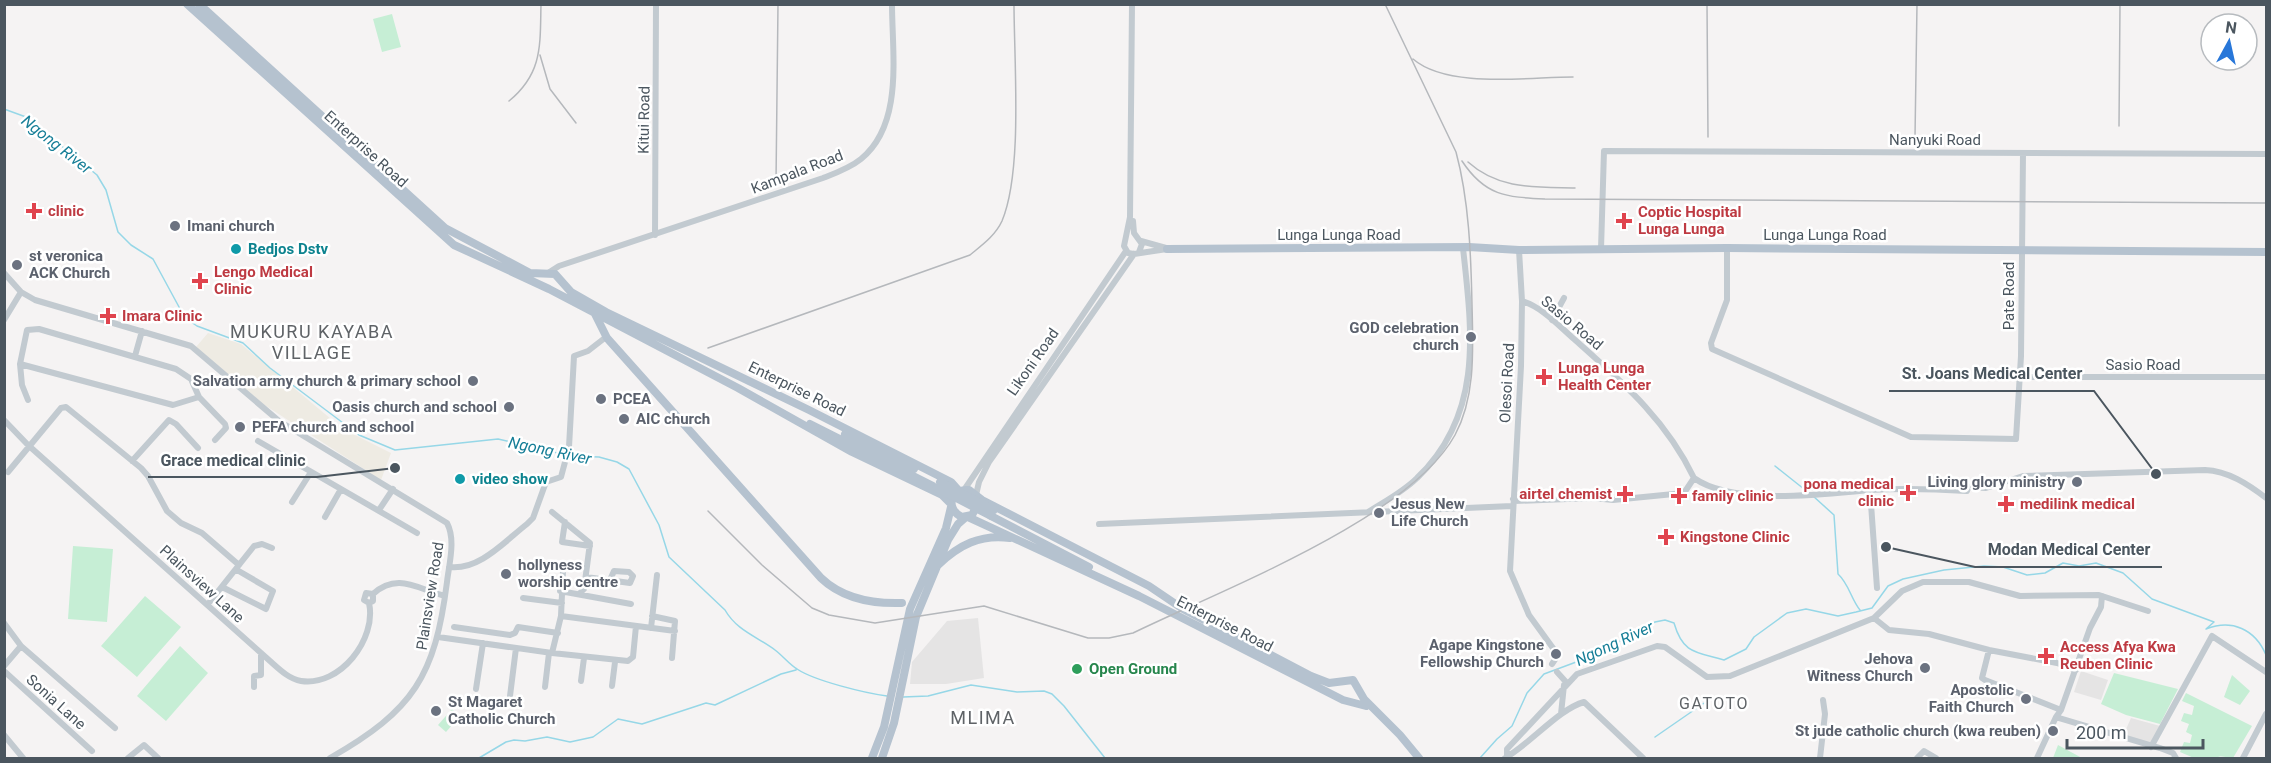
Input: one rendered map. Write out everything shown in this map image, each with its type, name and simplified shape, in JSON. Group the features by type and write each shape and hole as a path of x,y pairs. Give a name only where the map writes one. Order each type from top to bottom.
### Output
{"main road":[{"name":"Enterprise Road","path":"188,4 216,25 445,228 530,273 547,273 558,279 571,292 606,312 809,410 951,482 961,490"},
{"name":"Enterprise Road","path":"200,4 216,25 454,245 546,288 738,388 800,423 942,495 951,505"},
{"name":"Lunga Lunga Road","path":"1167,249 1727,248 2266,252"},
{"path":"547,273 542,280 546,288 555,287 558,279"},
{"path":"595,315 606,337 787,542 830,587 862,600 902,603 924,596"},
{"path":"809,410 819,420 1115,573 1149,586"},
{"path":"800,423 826,431 1129,587 1139,596"},
{"path":"872,759 884,727 892,682 910,609 950,520 952,498 961,490 976,496 977,509 958,524 924,596 882,759"},
{"name":"Enterprise Road","path":"976,496 1149,586 1183,609 1283,662 1326,682 1340,682"},
{"path":"951,505 958,516 967,517"},
{"name":"Enterprise Road","path":"967,517 1139,596 1339,696"},
{"path":"950,520 955,520 958,524"},
{"path":"936,567 956,550 973,540 989,537 1020,540"},
{"path":"902,603 918,613"},
{"path":"1373,710 1339,696 1337,689 1340,682 1353,680 1373,710 1401,735 1419,759"},
{"path":"1351,701 1359,691"}],"street":[{"name":"Kitui Road","path":"655,235 656,4"},
{"name":"Kampala Road","path":"547,273 823,178 850,166 867,154 877,141 889,112 892,4"},
{"path":"1133,4 1128,237 1124,244 1126,251 1136,253"},
{"path":"976,496 979,482 989,462 1136,253 1139,239 1134,233 1132,204 1133,4"},
{"name":"Nanyuki Road","path":"1601,249 1604,151 2266,154"},
{"name":"Pate Road","path":"1727,248 1726,300 1711,343 1712,349 1911,437 2016,440 2022,153"},
{"name":"Lunga Lunga Road","path":"1128,237 1167,249"},
{"path":"1367,513 1401,491 1428,466 1444,447 1462,407 1471,363 1463,248"},
{"name":"Lunga Lunga Road","path":"1136,253 1167,249"},
{"name":"Olesoi Road","path":"1519,250 1522,301 1510,571 1512,582 1529,615 1558,655 1552,664"},
{"name":"Likoni Road","path":"961,490 1126,251"},
{"path":"558,279 560,272 574,262"},
{"path":"4,273 21,292 4,320"},
{"name":"Plainsview Road","path":"21,292 35,300 191,346 279,421 447,523 451,533 445,596 438,637 420,683 406,702 382,723 330,759"},
{"path":"1552,320 1564,298"},
{"name":"Sasio Road","path":"1522,301 1552,320 1648,406 1688,462 1694,478"},
{"path":"28,400 22,386 20,364 27,330 31,328 135,356 185,374 192,379 200,397 225,424 226,428 215,440"},
{"path":"135,356 142,331"},
{"path":"449,567 476,563 527,524 533,518 546,482 561,477 567,462 569,447 574,356 588,351 606,337"},
{"path":"20,364 173,405 200,397"},
{"name":"Sasio Road","path":"2019,377 2266,377"},
{"path":"8,472 28,445 61,408 66,407 148,476 167,511 181,523 202,533 238,568 273,591 266,609 222,587"},
{"name":"Plainsview Lane","path":"4,420 28,445 261,653 294,679 314,681 325,677 345,664 360,647 368,627 369,603 364,600 366,593 373,594 388,583 400,582 445,596"},
{"path":"132,461 169,420 176,424 198,448"},
{"path":"258,441 417,533"},
{"path":"1099,524 1367,513 1593,498 1613,500 1684,493 1694,478 1726,492 1811,495 1926,488 1967,490 1968,487 1986,488 2023,476 2205,470 2217,471 2244,481 2266,498"},
{"path":"292,502 311,472"},
{"path":"325,517 341,489"},
{"path":"379,510 393,489"},
{"path":"1870,490 1877,588"},
{"path":"552,512 589,541 584,591 580,593"},
{"path":"565,522 562,542 590,546"},
{"path":"208,604 254,546 262,544 272,548"},
{"path":"545,687 561,616 560,591 563,572"},
{"path":"651,628 657,575"},
{"path":"586,577 610,580"},
{"path":"1506,757 1507,749 1565,684 1585,670 1657,646 1665,646 1707,677 1730,676 1874,618 1902,591 1923,582 1970,582 2020,596 2102,596 2148,611"},
{"path":"560,591 631,604"},
{"path":"2037,759 2061,710 2090,628 2101,607 2102,596"},
{"path":"523,598 562,603"},
{"path":"561,616 675,631"},
{"path":"652,616 674,619 672,658"},
{"path":"1874,618 1889,630 1929,634 1989,650 2057,663 2076,670"},
{"path":"4,623 21,646 115,728"},
{"path":"438,637 628,662 633,657 636,626"},
{"path":"454,627 512,635 518,627 558,633"},
{"path":"501,645 502,634"},
{"path":"2151,747 2212,636 2266,672"},
{"path":"476,689 483,643"},
{"path":"4,666 21,646"},
{"path":"510,696 516,648"},
{"path":"1989,650 1982,678 2061,710"},
{"path":"254,687 254,675 261,675 261,653"},
{"path":"581,681 584,658"},
{"path":"612,687 615,662"},
{"name":"Sonia Lane","path":"4,671 92,751"},
{"path":"1557,672 1565,684 1561,714"},
{"path":"1820,759 1825,714 1823,700"},
{"path":"1506,757 1561,714 1586,702 1643,759"},
{"path":"2243,759 2266,714"},
{"path":"2056,717 2173,753 2176,759"},
{"path":"4,735 23,759"},
{"path":"128,758 144,745 158,759"},
{"path":"1917,759 1924,751 1936,759"}],"shaded area":[{"path":"208,333 241,344 343,429 391,453 381,480 263,404 196,347"},
{"path":"978,618 984,678 946,684 910,684 912,662 947,621"},
{"path":"2081,671 2108,680 2101,700 2074,692"},
{"path":"2131,718 2160,726 2150,744 2123,736"}],"green space":[{"path":"392,14 401,47 382,52 373,19"},
{"path":"73,546 113,549 107,622 68,619"},
{"path":"145,596 181,627 137,677 101,646"},
{"path":"180,646 208,673 166,721 137,696"},
{"path":"2114,673 2178,689 2160,724 2126,715 2101,704"},
{"path":"2232,675 2250,691 2240,705 2224,697"},
{"path":"2186,693 2252,726 2233,758 2218,756 2223,758 2194,758 2180,752 2184,742 2190,743 2192,735 2186,732 2189,724 2181,721 2184,713 2192,715 2194,706 2182,701"},
{"path":"452,709 460,716 446,732 438,725"},
{"path":"2058,745 2082,758 2053,758"}],"waterway":[{"name":"Ngong River","path":"4,109 26,117 97,175 106,190 118,232 131,245 153,259 185,318 197,326 243,343 270,368 359,435 395,450 498,439 566,455"},
{"name":"Ngong River","path":"570,456 599,457 617,462 629,469 659,525 669,557 725,610 735,623 805,673 840,686 887,696"},
{"path":"1775,466 1809,493"},
{"path":"1813,496 1834,515 1838,574 1845,582 1860,610"},
{"name":"Ngong River","path":"1480,758 1512,726 1527,693 1544,674 1595,655 1655,622 1665,620 1674,623 1686,646 1698,653 1724,660 1746,649 1754,637 1787,613 1806,609 1838,616 1872,608 1888,586 1903,579 1944,570 1984,566 2003,567 2027,575 2045,573 2063,563 2079,566 2096,563 2123,573 2152,599 2214,622 2206,629 2225,625 2242,628 2256,639 2266,655"},
{"path":"479,758 506,742 514,740 525,741 547,737 570,742 593,737 618,719 642,724 706,703 715,705 781,674 796,670"},
{"name":"Ngong River","path":"903,697 928,696 971,685 1017,692 1044,691 1052,694 1064,706 1105,758"},
{"path":"1655,737 1710,699"}],"railway":[{"path":"509,101 528,80 534,69 539,45 541,4"},
{"path":"776,182 778,4"},
{"path":"708,348 970,255 992,236 1002,221 1009,200 1013,174 1016,116 1014,4"},
{"path":"708,511 762,565 812,608 829,615 875,623 984,606 1088,638 1109,638 1133,633 1261,574 1356,523 1398,495 1432,466 1455,435 1462,420 1472,372 1472,286 1467,208 1456,152 1385,4"},
{"path":"1707,4 1708,137"},
{"path":"1915,137 1917,4"},
{"path":"2119,126 2120,4"},
{"path":"540,55 550,89 576,123"},
{"path":"1413,59 1428,68 1467,78 1573,77"},
{"path":"1462,161 1471,173 1488,188 1508,195 1545,199 2266,203"},
{"path":"1468,162 1492,178 1505,182 1532,187 1575,188"}],"place":[{"name":"clinic","path":"34,211"},
{"name":"Coptic Hospital Lunga Lunga","path":"1624,221"},
{"name":"Imani church","path":"175,226"},
{"name":"Bedjos Dstv","path":"236,249"},
{"name":"st veronica ACK Church","path":"17,265"},
{"name":"Lengo Medical Clinic","path":"200,281"},
{"name":"Imara Clinic","path":"108,316"},
{"name":"GOD celebration church","path":"1471,337"},
{"name":"Lunga Lunga Health Center","path":"1544,377"},
{"name":"Salvation army church & primary school","path":"473,381"},
{"name":"PCEA","path":"601,399"},
{"name":"Oasis church and school","path":"509,407"},
{"name":"AIC church","path":"624,419"},
{"name":"PEFA church and school","path":"240,427"},
{"name":"Grace medical clinic","path":"395,468"},
{"name":"St. Joans Medical Center","path":"2156,474"},
{"name":"video show","path":"460,479"},
{"name":"Living glory ministry","path":"2077,482"},
{"name":"pona medical clinic","path":"1908,493"},
{"name":"airtel chemist","path":"1625,494"},
{"name":"family clinic","path":"1679,496"},
{"name":"medilink medical","path":"2006,504"},
{"name":"Jesus New Life Church","path":"1379,513"},
{"name":"Kingstone Clinic","path":"1666,537"},
{"name":"Modan Medical Center","path":"1886,547"},
{"name":"hollyness worship centre","path":"506,574"},
{"name":"Agape Kingstone Fellowship Church","path":"1556,654"},
{"name":"Access Afya Kwa Reuben Clinic","path":"2046,656"},
{"name":"Jehova Witness Church","path":"1925,668"},
{"name":"Open Ground","path":"1077,669"},
{"name":"Apostolic Faith Church","path":"2026,699"},
{"name":"St Magaret Catholic Church","path":"436,711"},
{"name":"St jude catholic church (kwa reuben)","path":"2053,731"}],"district":[{"name":"MUKURU KAYABA VILLAGE","path":"312,342"},
{"name":"GATOTO","path":"1714,703"},
{"name":"MLIMA","path":"983,718"}]}
